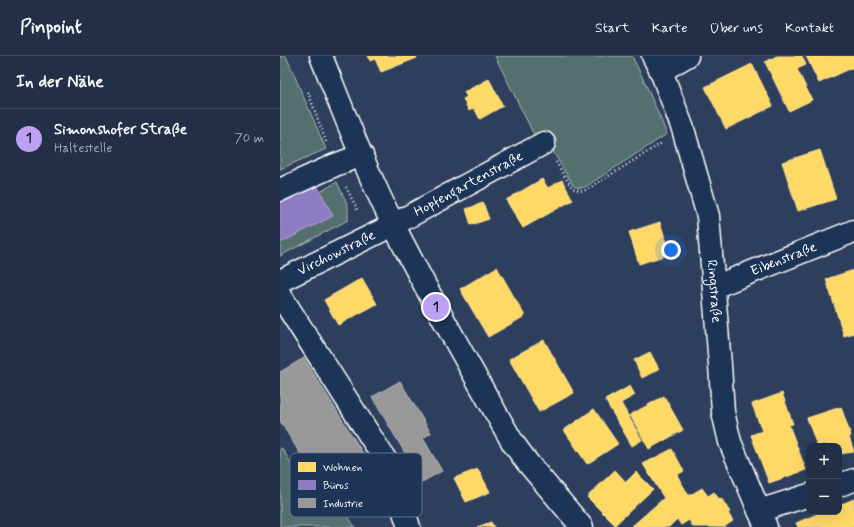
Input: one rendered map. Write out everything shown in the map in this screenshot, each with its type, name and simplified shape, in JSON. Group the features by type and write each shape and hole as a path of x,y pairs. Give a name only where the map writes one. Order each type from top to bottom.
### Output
{"street":[{"path":"321,56 362,155 393,224 436,306 513,443 527,462 582,527"},
{"path":"657,63 687,56"},
{"name":"Ringstraße","path":"657,63 683,129 708,216 723,412 730,442 762,519"},
{"name":"Hopfengartenstraße","path":"393,224 544,143"},
{"path":"280,190 335,165 362,155"},
{"name":"Virchowstraße","path":"280,281 393,224"},
{"name":"Eibenstraße","path":"714,286 854,231"},
{"path":"280,295 381,453"},
{"path":"842,484 854,480"},
{"path":"762,519 806,497"},
{"path":"406,517 409,527"}],"path":[{"path":"544,143 572,188 579,191 586,190 683,129"}],"green space":[{"path":"280,56 286,56 326,149 280,169"},
{"path":"495,56 632,56 667,134 585,187 578,188 573,185 542,133 535,137"},
{"path":"337,182 348,206 348,220 280,256 280,243 332,216 320,192"},
{"path":"282,448 290,462 290,517 348,517 355,527 280,527 280,449"}],"building: Wohnen":[{"path":"368,56 416,56 417,58 381,72 375,59 370,61"},
{"path":"777,56 802,56 806,65 797,69 812,100 789,111 765,62"},
{"path":"806,56 854,56 854,67 819,83"},
{"path":"752,64 773,106 726,129 705,87"},
{"path":"489,79 503,106 480,119 474,108 469,111 463,99 467,97 464,92"},
{"path":"820,150 836,199 798,211 782,162"},
{"path":"542,179 548,188 562,180 573,200 523,228 506,200"},
{"path":"483,203 489,219 471,225 466,209"},
{"path":"660,222 670,254 639,264 629,232"},
{"path":"497,267 525,316 488,337 460,289"},
{"path":"854,270 854,333 844,336 826,279"},
{"path":"362,278 377,304 338,325 324,300"},
{"path":"544,340 574,393 539,412 509,359"},
{"path":"650,352 659,369 642,378 634,360"},
{"path":"630,386 635,395 621,403 642,440 632,446 605,400"},
{"path":"782,393 793,424 789,425 806,470 769,483 751,435 762,431 752,404"},
{"path":"664,396 683,430 649,449 630,415"},
{"path":"841,407 851,436 849,437 854,452 842,454 842,443 816,443 807,418"},
{"path":"594,409 618,444 587,464 564,430"},
{"path":"672,449 684,471 677,475 689,496 702,488 708,496 714,492 719,499 721,498 730,512 728,513 733,521 724,527 693,527 689,520 681,525 677,519 669,527 631,527 664,498 643,464"},
{"path":"478,469 490,492 466,502 454,478"},
{"path":"615,470 626,482 636,472 653,489 615,525 587,497"},
{"path":"854,499 854,527 798,527 796,523 815,515 842,515 842,504"},
{"path":"491,522 494,527 477,527"}],"building: Büros":[{"path":"316,183 333,216 280,243 280,202"}],"building: Industrie":[{"path":"304,358 363,453 300,453 280,421 280,372"},
{"path":"400,381 431,433 423,438 442,471 422,482 422,453 405,453 372,397"}],"place":[{"name":"Simonshofer Straße","path":"436,307"}]}
